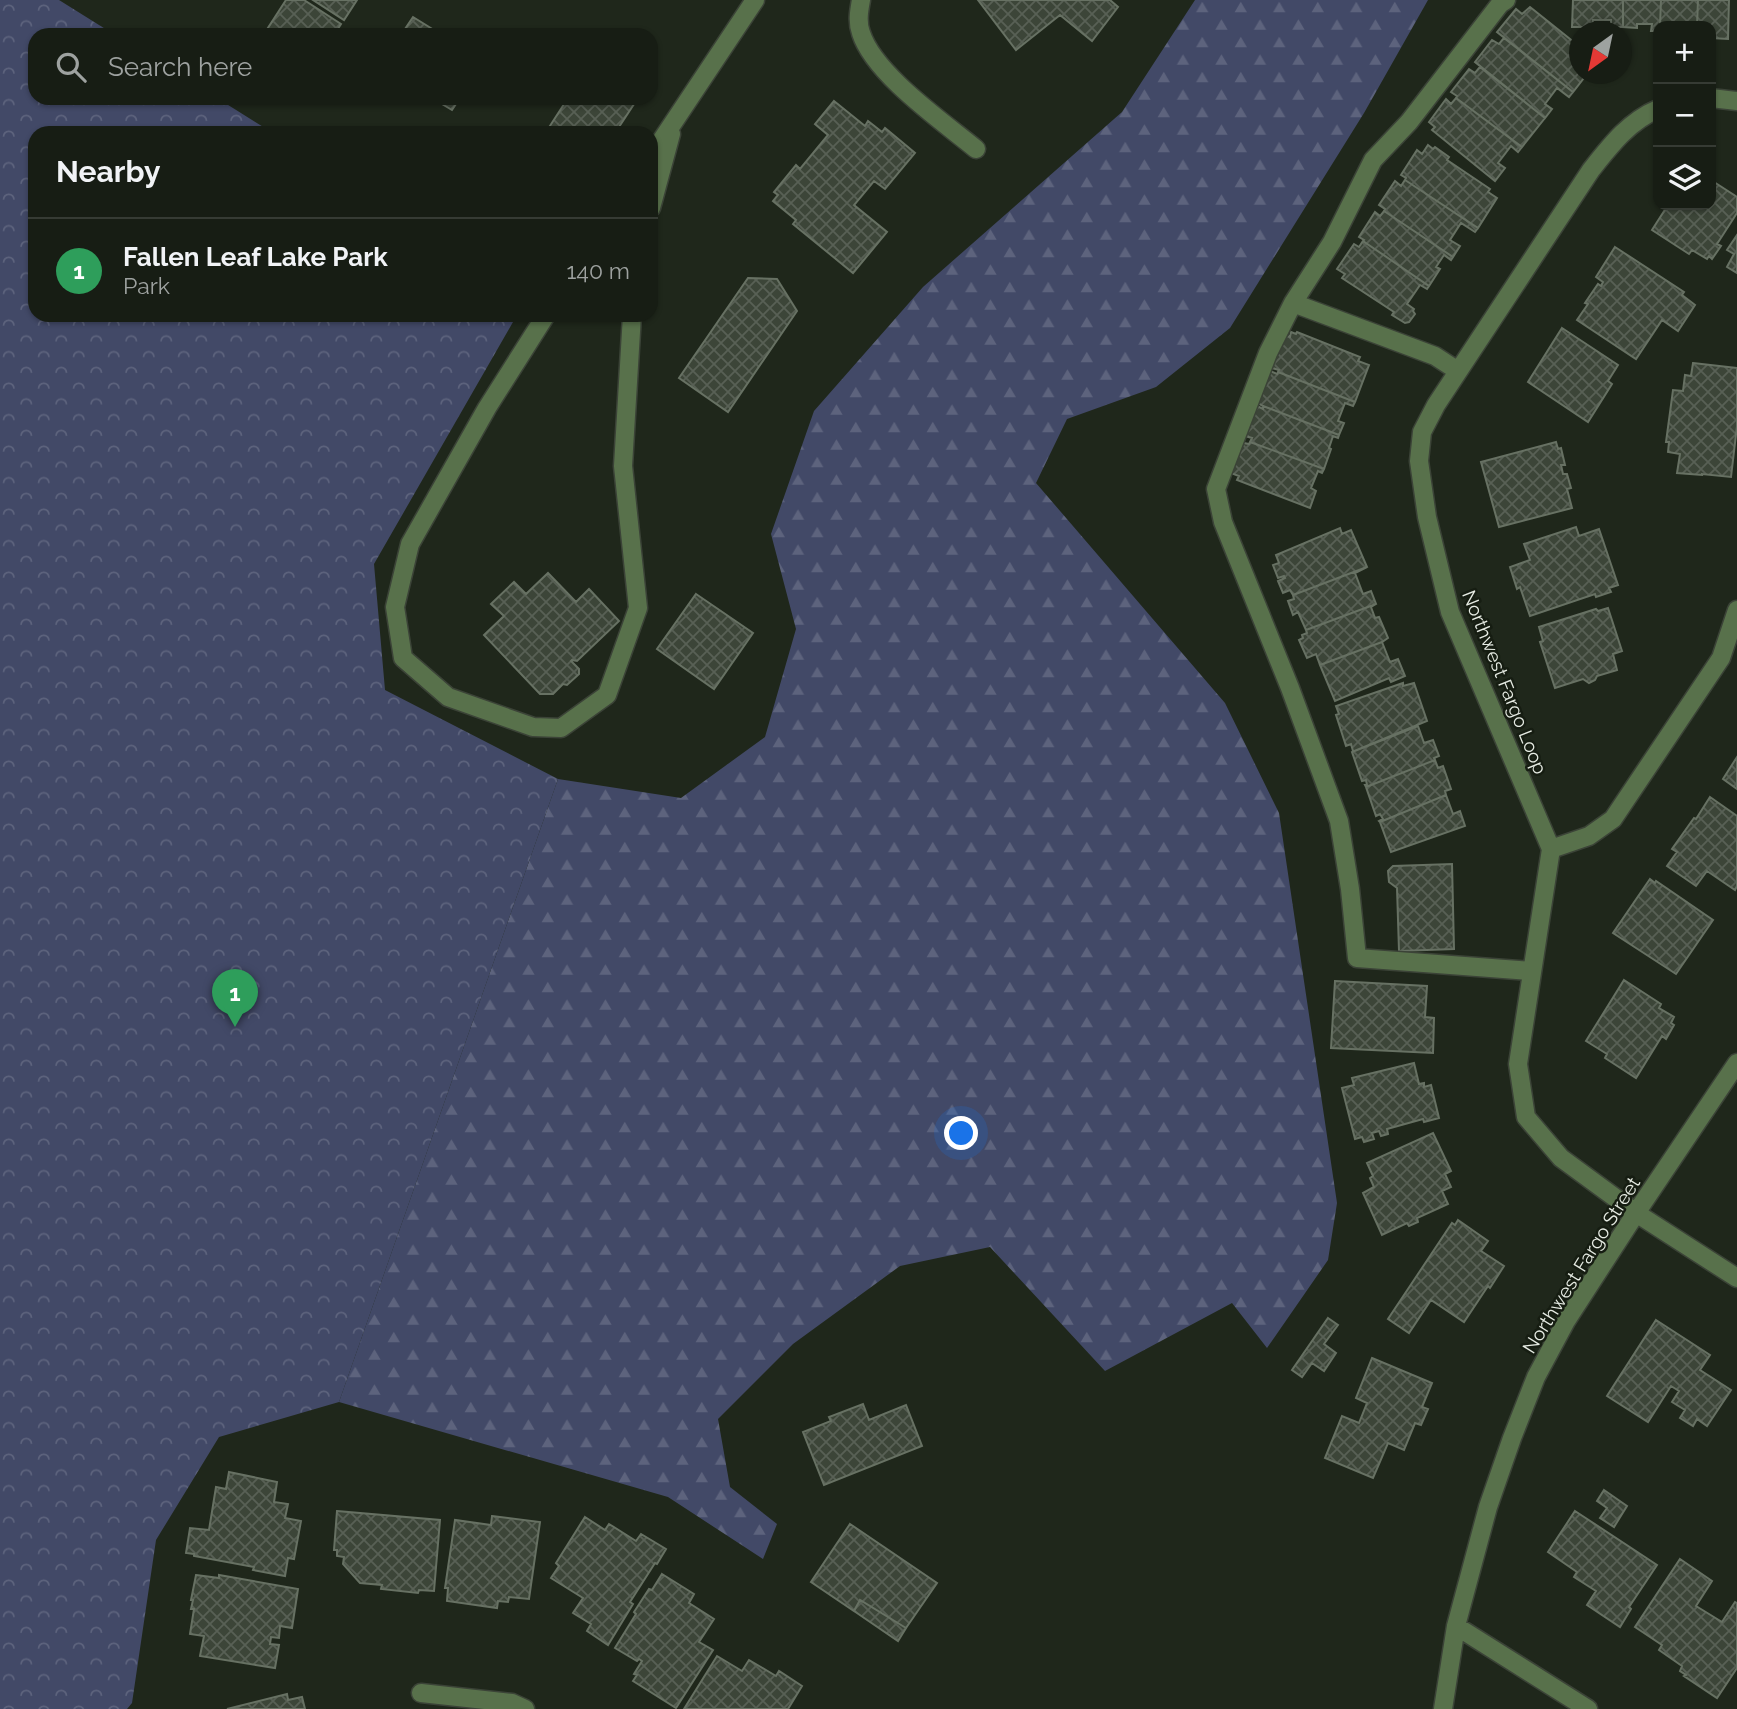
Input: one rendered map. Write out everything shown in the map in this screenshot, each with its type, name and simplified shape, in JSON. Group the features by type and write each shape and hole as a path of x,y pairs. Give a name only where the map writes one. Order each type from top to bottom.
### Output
{"street":[{"path":"658,145 755,0"},
{"path":"861,0 860,31 867,48 880,66 976,149"},
{"path":"1506,0 1500,4 1409,122 1373,160 1332,242 1293,303 1268,353 1216,489 1223,522 1290,688 1339,821 1357,958 1531,971"},
{"path":"1716,99 1737,101"},
{"name":"Northwest Fargo Loop","path":"1551,849 1450,612 1427,517 1419,461 1422,432 1436,405 1591,170 1618,136 1653,111"},
{"path":"658,182 674,121"},
{"path":"1293,303 1435,356 1458,371"},
{"path":"541,322 486,408 410,544 395,607 402,658 448,697 533,727 561,728 607,695 638,608 623,466 632,322"},
{"path":"1737,610 1721,658 1613,819 1589,836 1551,849 1518,1064 1527,1117 1561,1158 1636,1213 1737,1278"},
{"name":"Northwest Fargo Street","path":"1443,1709 1456,1626 1488,1507 1536,1377 1566,1321 1737,1063"},
{"path":"1456,1626 1588,1709"},
{"path":"421,1693 512,1703 525,1709"}],"green space":[{"path":"0,0 59,0 104,28 28,28 28,105 228,105 262,126 28,126 28,322 513,322 374,564 385,690 558,779 339,1402 219,1437 156,1540 132,1703 127,1709 0,1709"},
{"path":"1195,0 1428,0 1364,113 1230,328 1156,387 1067,419 1036,483 1225,703 1279,813 1337,1203 1328,1260 1267,1348 1232,1303 1105,1371 990,1247 900,1266 793,1344 718,1419 730,1487 777,1524 763,1559 668,1497 339,1402 558,779 681,798 765,737 796,629 771,534 814,411 923,287 1122,112"}],"building":[{"path":"286,0 304,0 341,24 338,28 268,28"},
{"path":"313,0 357,0 344,20"},
{"path":"978,0 1110,0 1118,7 1092,41 1060,15 1016,50"},
{"path":"1573,0 1623,0 1623,21 1572,21"},
{"path":"1623,0 1661,0 1660,21 1653,21 1653,31 1652,24 1637,24 1637,28 1632,28 1632,21 1623,21"},
{"path":"1661,0 1698,0 1697,21 1660,21"},
{"path":"1698,0 1729,0 1728,39 1716,38 1716,21 1697,21"},
{"path":"1530,7 1569,38 1569,84 1579,84 1573,92 1497,32 1516,9 1522,14"},
{"path":"413,17 431,28 406,28"},
{"path":"1504,38 1573,92 1569,97 1557,88 1545,104 1552,109 1545,118 1475,62 1492,40 1499,44"},
{"path":"1480,67 1545,118 1522,147 1451,92 1469,69 1475,73"},
{"path":"1456,98 1522,147 1518,152 1511,146 1498,163 1505,168 1495,181 1432,130 1435,127 1429,122 1446,99 1451,104"},
{"path":"834,101 865,126 868,121 882,132 885,128 915,153 885,189 874,181 854,205 887,232 853,273 793,224 796,220 773,201 778,195 774,192 796,165 800,169 828,135 815,124"},
{"path":"563,105 633,105 620,126 550,126"},
{"path":"1428,145 1449,157 1447,160 1490,189 1488,192 1497,198 1478,228 1401,175 1417,150 1422,154"},
{"path":"1405,180 1478,228 1475,232 1461,223 1450,240 1460,246 1453,257 1379,205 1395,181 1401,186"},
{"path":"1716,183 1737,197 1737,213 1717,244 1721,246 1712,259 1692,250 1689,254 1652,230 1665,210 1716,210"},
{"path":"1384,211 1453,257 1451,260 1444,255 1436,267 1440,269 1429,286 1359,237 1375,212 1380,216"},
{"path":"1737,235 1737,273 1727,267 1734,254 1727,250"},
{"path":"1363,241 1429,286 1427,289 1420,285 1407,304 1414,309 1415,314 1409,322 1405,323 1392,315 1394,312 1342,278 1345,274 1337,269 1354,244 1359,247"},
{"path":"1615,247 1684,292 1682,295 1695,305 1678,331 1662,320 1636,359 1577,320 1598,284 1601,286 1603,282 1596,277"},
{"path":"748,278 777,279 797,311 728,412 679,378"},
{"path":"1562,328 1618,365 1608,381 1612,384 1588,422 1528,382"},
{"path":"1291,332 1360,357 1358,361 1369,365 1355,402 1272,368 1284,335 1290,337"},
{"path":"1693,363 1737,368 1737,426 1731,477 1677,473 1680,454 1668,452 1669,442 1666,442 1673,390 1683,391 1685,375 1691,376"},
{"path":"1270,371 1355,402 1353,406 1345,403 1338,421 1344,423 1339,435 1258,403"},
{"path":"1257,406 1339,435 1338,438 1333,436 1324,469 1250,442 1252,438 1245,436"},
{"path":"1239,442 1250,442 1324,469 1322,473 1318,471 1311,488 1316,491 1310,508 1237,480 1239,476 1228,472"},
{"path":"1556,442 1558,449 1561,448 1565,465 1561,465 1563,474 1567,474 1571,488 1567,489 1572,508 1499,527 1481,462"},
{"path":"1576,527 1579,536 1599,529 1618,585 1609,588 1611,592 1596,597 1595,594 1530,616 1510,567 1530,560 1524,544"},
{"path":"1340,528 1342,534 1351,530 1367,567 1293,595 1290,590 1283,593 1278,581 1285,578 1278,578 1273,565 1279,563 1276,555"},
{"path":"1367,567 1355,573 1363,594 1371,591 1376,604 1306,630 1298,612 1293,615 1288,601 1294,599 1293,595"},
{"path":"548,573 576,602 589,589 619,621 577,661 571,661 579,669 579,674 553,694 540,694 484,635 504,616 491,604 514,582 526,594"},
{"path":"696,594 753,633 714,689 657,649"},
{"path":"1376,604 1371,607 1375,618 1379,617 1388,638 1320,665 1316,654 1307,658 1299,640 1307,633 1306,630"},
{"path":"1608,608 1622,651 1613,654 1617,670 1597,676 1589,683 1583,679 1555,688 1540,642 1543,641 1539,627 1596,609 1598,611"},
{"path":"1382,642 1390,662 1398,659 1405,676 1391,682 1389,678 1335,701 1320,665"},
{"path":"1403,683 1403,686 1414,683 1427,721 1352,752 1351,744 1346,746 1336,715 1339,714 1336,706"},
{"path":"1418,726 1424,743 1433,740 1439,756 1434,758 1435,760 1366,787 1366,780 1362,781 1352,752"},
{"path":"1737,757 1737,789 1723,779"},
{"path":"1435,760 1438,768 1443,766 1451,789 1445,791 1446,795 1380,822 1383,819 1380,814 1376,816 1366,787"},
{"path":"1446,795 1453,814 1460,811 1465,826 1391,852 1380,822"},
{"path":"1710,797 1737,816 1735,890 1707,871 1696,886 1667,866 1677,852 1672,849"},
{"path":"1452,864 1454,949 1399,951 1397,888 1389,882 1388,871 1393,866"},
{"path":"1650,879 1713,920 1676,974 1613,933"},
{"path":"1624,980 1661,1004 1659,1008 1674,1017 1671,1023 1674,1025 1666,1039 1662,1036 1636,1078 1605,1058 1607,1054 1586,1041"},
{"path":"1335,981 1427,986 1425,1017 1434,1018 1433,1053 1331,1048"},
{"path":"1414,1063 1419,1084 1424,1083 1424,1087 1431,1085 1439,1118 1424,1122 1423,1119 1387,1129 1388,1134 1381,1136 1379,1131 1372,1133 1374,1139 1364,1142 1362,1137 1355,1139 1342,1088 1354,1085 1352,1078"},
{"path":"1433,1133 1451,1171 1445,1174 1451,1187 1442,1191 1448,1204 1417,1218 1418,1222 1409,1226 1407,1223 1382,1235 1363,1193 1374,1187 1370,1178 1373,1176 1367,1163"},
{"path":"1458,1220 1488,1241 1481,1251 1504,1266 1464,1322 1431,1300 1409,1333 1388,1319 1452,1223 1455,1225"},
{"path":"1328,1318 1338,1325 1324,1344 1336,1353 1324,1371 1312,1363 1302,1377 1292,1370"},
{"path":"1656,1320 1710,1355 1700,1370 1731,1390 1707,1426 1697,1419 1693,1426 1680,1418 1685,1410 1672,1402 1679,1391 1671,1386 1648,1422 1607,1396"},
{"path":"1372,1358 1432,1383 1422,1407 1428,1409 1421,1425 1415,1423 1404,1450 1388,1443 1373,1478 1325,1458 1342,1416 1359,1423 1367,1403 1356,1398"},
{"path":"863,1404 869,1420 906,1405 922,1446 824,1485 803,1432 831,1421 829,1417"},
{"path":"229,1472 277,1482 274,1502 288,1504 285,1518 301,1521 294,1559 288,1558 285,1576 186,1553 190,1528 209,1530 216,1487 226,1489"},
{"path":"1604,1490 1627,1506 1614,1527 1600,1518 1607,1508 1597,1501"},
{"path":"337,1511 440,1520 434,1591 419,1590 418,1593 381,1589 382,1585 360,1583 343,1564 344,1557 337,1556 337,1550 334,1550"},
{"path":"1575,1511 1657,1565 1629,1607 1631,1609 1620,1627 1587,1605 1596,1591 1574,1577 1577,1572 1548,1552"},
{"path":"492,1516 540,1522 529,1599 509,1597 508,1602 498,1601 497,1608 447,1601 448,1588 445,1588 455,1520 491,1525"},
{"path":"585,1517 605,1530 609,1524 636,1541 641,1534 666,1549 630,1602 633,1604 608,1645 587,1631 591,1624 573,1613 583,1598 551,1578 559,1566 556,1563"},
{"path":"850,1524 937,1583 906,1628 860,1600 854,1611 811,1582"},
{"path":"1680,1559 1712,1581 1696,1606 1722,1622 1735,1602 1737,1603 1737,1668 1717,1698 1684,1676 1686,1675 1680,1671 1682,1666 1659,1650 1662,1645 1635,1627"},
{"path":"662,1574 694,1594 689,1603 714,1619 699,1642 713,1650 676,1708 633,1681 642,1661 637,1661 615,1648 636,1614 634,1612"},
{"path":"196,1575 219,1578 219,1575 298,1589 292,1628 280,1626 279,1638 271,1637 270,1644 279,1645 275,1668 200,1656 204,1636 190,1634 194,1609 191,1609 191,1600"},
{"path":"860,1600 906,1628 898,1641 854,1611"},
{"path":"717,1656 742,1671 749,1660 776,1676 779,1671 802,1686 788,1709 684,1709"},
{"path":"287,1694 288,1700 302,1697 305,1709 227,1709"}],"place":[{"name":"Fallen Leaf Lake Park","path":"235,1027"}]}
